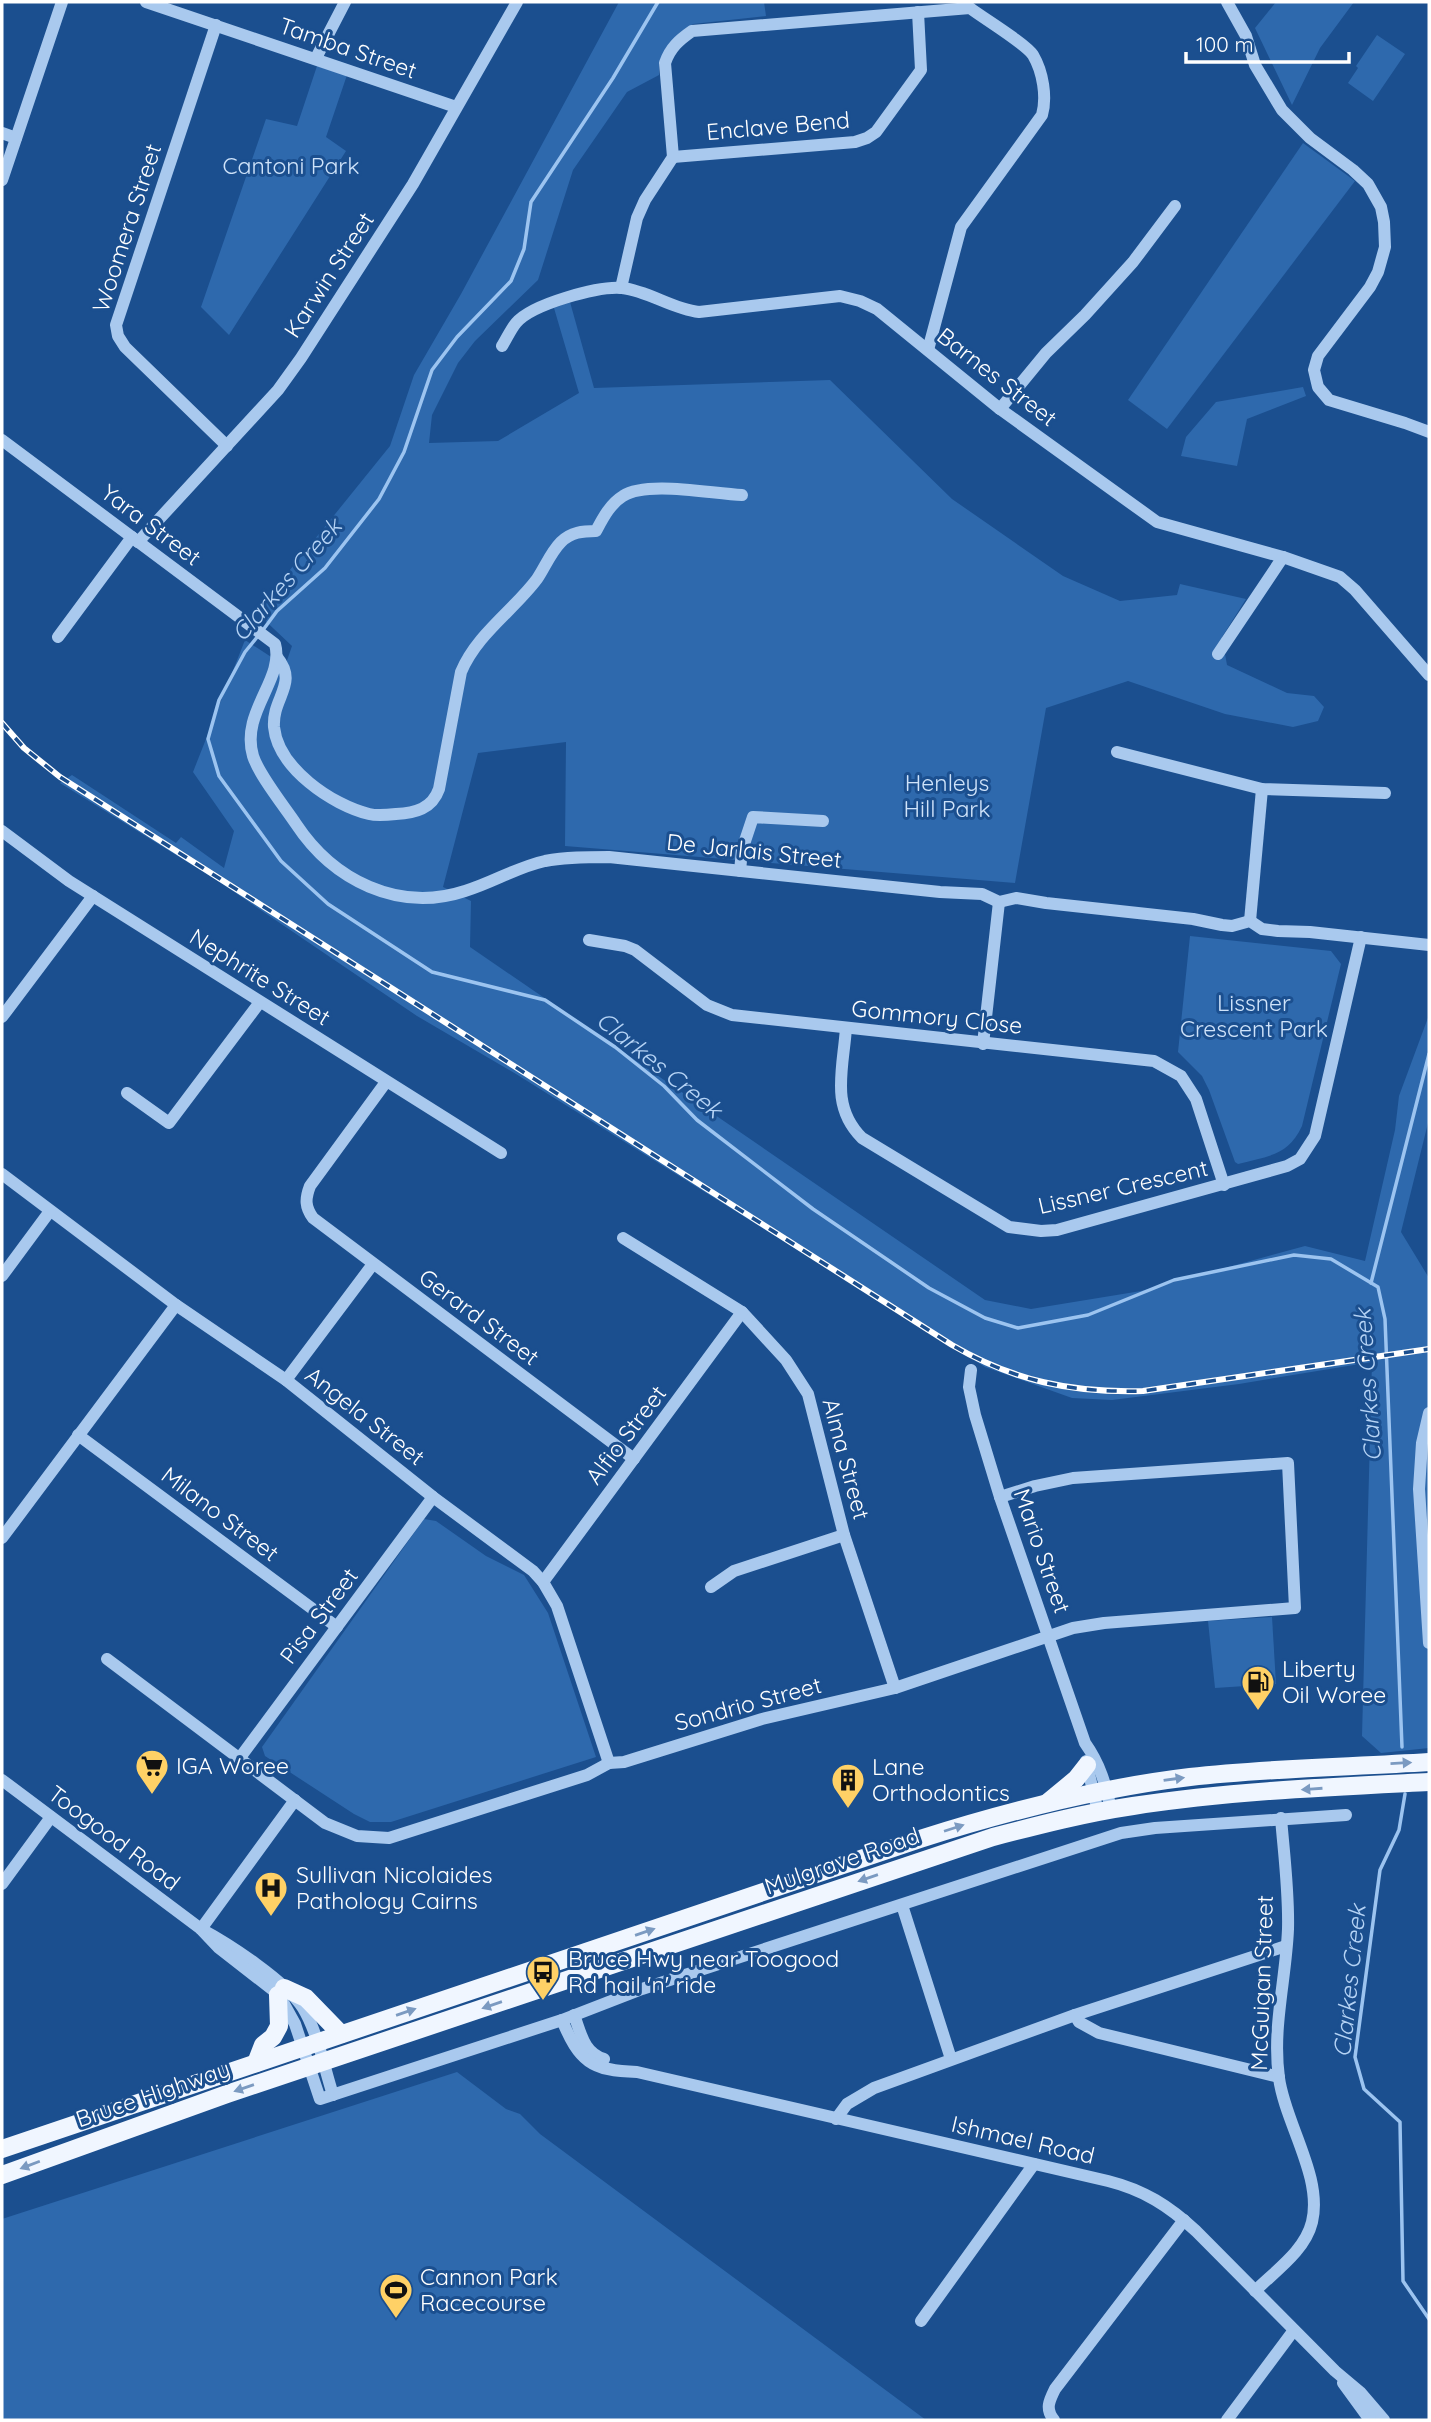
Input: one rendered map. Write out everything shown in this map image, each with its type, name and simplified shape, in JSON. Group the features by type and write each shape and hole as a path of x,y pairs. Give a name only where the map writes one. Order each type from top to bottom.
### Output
{"main road":[{"name":"Mulgrave Road","path":"309,2045 982,1819 1100,1791 1211,1775 1429,1762"},
{"path":"1048,1803 1076,1779 1087,1765"},
{"name":"Mulgrave Road","path":"315,2064 982,1840 1105,1811 1243,1793 1429,1782"},
{"path":"256,2063 263,2045 273,2037 279,2026 281,1991 306,1998 341,2034"},
{"name":"Bruce Highway","path":"2,2149 309,2045"},
{"name":"Bruce Highway","path":"2,2175 315,2064"}],"street":[{"path":"2,180 62,2"},
{"name":"Tamba Street","path":"146,2 456,107"},
{"path":"316,58 345,2"},
{"name":"Karwin Street","path":"58,637 135,539 228,446 278,390 412,184 517,2"},
{"path":"1227,2 1246,36 1255,65 1282,110 1310,138 1368,184 1381,207 1385,247 1378,272 1370,287 1318,356 1314,370 1318,387 1329,400 1429,432"},
{"path":"621,288 637,218 645,200 673,157 665,63 668,53 678,40 692,31 970,8 1032,53 1040,73 1045,101 1042,115 961,227 928,350"},
{"name":"Enclave Bend","path":"673,157 855,142 867,138 876,132 921,70 918,12"},
{"name":"Woomera Street","path":"216,25 116,325 118,336 125,347 228,446"},
{"path":"2,133 16,138"},
{"path":"1000,409 1045,353 1085,315 1133,262 1175,206"},
{"name":"Barnes Street","path":"502,346 517,321 549,303 594,291 621,288 684,310 699,312 840,296 860,301 877,309 1000,409 1157,522 1283,557 1340,577 1355,590 1429,674"},
{"name":"Yara Street","path":"2,440 251,626 274,647"},
{"path":"274,647 288,678 274,717 275,731 280,750 290,763 323,792 355,809 371,814 415,812 432,802 439,789 461,672 466,659 536,580 561,541 580,531 596,531 611,507 628,494 650,489 742,495"},
{"path":"1218,654 1283,557"},
{"name":"De Jarlais Street","path":"274,647 254,715 251,742 253,756 305,839 329,863 364,886 394,896 432,898 467,891 535,863 582,857 643,860 940,892 982,894 999,902 1016,898 1027,899 1232,926 1250,921 1262,929 1429,945"},
{"path":"1117,752 1262,789 1385,793"},
{"path":"1250,921 1262,789"},
{"path":"740,871 742,850 753,817 823,821"},
{"name":"Nephrite Street","path":"2,831 69,881 501,1153"},
{"path":"2,1017 93,896"},
{"path":"982,1044 999,902"},
{"name":"Lissner Crescent","path":"846,1028 840,1102 844,1115 862,1138 1009,1227 1057,1230 1224,1185 1287,1166 1300,1158 1315,1136 1361,937"},
{"name":"Gommory Close","path":"589,940 635,950 707,1005 725,1013 982,1044 1154,1061 1181,1076 1196,1099 1224,1185"},
{"path":"127,1093 169,1123 260,1002"},
{"name":"Gerard Street","path":"386,1082 310,1186 306,1204 313,1217 634,1459"},
{"name":"Angela Street","path":"2,1174 176,1305 286,1380 433,1497 533,1571 557,1606 609,1763"},
{"path":"2,1276 50,1210"},
{"name":"Alma Street","path":"623,1238 743,1312 786,1360 808,1394 844,1535 895,1688"},
{"path":"286,1380 373,1264"},
{"path":"2,1538 176,1305"},
{"name":"Alfio Street","path":"543,1582 743,1312"},
{"name":"Mario Street","path":"971,1370 969,1387 975,1415 1000,1497 1086,1743 1095,1756 1105,1811"},
{"path":"1429,1413 1419,1473 1429,1643"},
{"name":"Milano Street","path":"78,1435 337,1627"},
{"name":"Sondrio Street","path":"107,1660 325,1823 346,1833 368,1838 389,1838 587,1775 609,1763 624,1762 762,1719 895,1688 1049,1634 1104,1623 1295,1608 1288,1463 1073,1478 1000,1497"},
{"name":"Pisa Street","path":"239,1759 433,1497"},
{"path":"712,1587 734,1572 844,1535"},
{"name":"Mario Street","path":"1086,1743 1087,1765 1100,1791"},
{"name":"Toogood Road","path":"2,1780 201,1929 219,1948 281,1991 290,2013 309,2045 315,2064"},
{"path":"201,1929 295,1800"},
{"path":"315,2064 320,2099 568,2017 642,1989 1121,1833 1155,1828 1346,1815"},
{"path":"2,1884 51,1817"},
{"name":"McGuigan Street","path":"1255,2291 1300,2247 1310,2229 1314,2208 1308,2173 1281,2092 1279,2077 1278,2024 1288,1904 1281,1818"},
{"path":"902,1905 951,2059"},
{"path":"836,2119 847,2104 865,2092 1075,2015 1286,1946"},
{"path":"1075,2015 1086,2028 1099,2033 1279,2077"},
{"name":"Ishmael Road","path":"568,2017 591,2053 637,2072 1133,2188 1158,2200 1184,2220 1335,2371 1360,2392 1384,2420"},
{"path":"315,2064 333,2095"},
{"path":"921,2321 1034,2164"},
{"path":"1054,2420 1048,2412 1048,2402 1055,2389 1184,2220"},
{"path":"1227,2420 1294,2330"},
{"name":"Ishmael Road","path":"1335,2371 1370,2420"}],"green space":[{"name":"Henleys Hill Park","path":"619,2 764,2 766,16 693,24 678,34 659,62 659,75 627,92 573,170 538,280 475,341 458,363 432,415 429,443 498,441 579,393 554,308 570,302 594,388 830,380 952,499 1063,576 1120,601 1177,595 1180,584 1246,599 1222,637 1227,665 1287,693 1314,696 1324,707 1318,721 1293,727 1225,714 1128,681 1046,708 1015,883 565,846 566,742 478,753 443,887 471,901 470,947 985,1300 1031,1309 1141,1291 1305,1246 1365,1261 1395,1130 1399,1096 1429,1015 1429,1119 1401,1232 1429,1278 1429,1748 1381,1753 1362,1736 1372,1362 1239,1384 1112,1400 1072,1398 985,1367 516,1074 417,1016 218,881 60,783 72,775 176,843 181,837 224,868 234,831 193,772 245,640 285,666 292,646 256,612 390,446 414,375 461,294"},
{"path":"1276,2 1354,2 1320,48 1292,105 1255,28"},
{"path":"1377,35 1405,54 1373,101 1348,83"},
{"name":"Cantoni Park","path":"317,66 347,75 326,137 346,151 229,335 201,307 266,119 297,126"},
{"path":"1303,143 1355,181 1167,429 1128,400"},
{"path":"1303,387 1306,396 1247,419 1237,466 1181,456 1186,437 1216,402"},
{"name":"Lissner Crescent Park","path":"1190,936 1331,951 1341,964 1302,1126 1290,1143 1276,1153 1238,1164 1235,1162 1202,1076 1178,1052"},
{"path":"424,1519 436,1521 486,1556 524,1575 548,1613 596,1757 391,1822 370,1822 265,1756 262,1747"},
{"path":"1272,1617 1276,1684 1215,1688 1208,1621"},
{"name":"Cannon Park Racecourse","path":"457,2072 506,2109 520,2114 540,2134 926,2420 2,2420 2,2219"}],"waterway":[{"name":"Clarkes Creek","path":"263,630 277,611 325,568 379,499 404,452 432,370 457,337 511,281 524,249 531,202 613,78 658,2"},
{"name":"Clarkes Creek","path":"258,636 245,652 219,700 208,739 219,776 281,861 328,904 432,972 545,1000 615,1047 664,1086 697,1120 813,1209 929,1288 985,1318 1018,1328 1088,1315 1174,1280 1294,1255 1331,1259 1378,1287 1385,1319 1402,1747"},
{"path":"1371,1283 1429,1054"},
{"name":"Clarkes Creek","path":"1405,1794 1399,1830 1380,1870 1355,2057 1364,2089 1400,2122 1403,2281 1429,2319"}],"railway":[{"path":"2,723 24,748 60,777 952,1345 998,1368 1067,1387 1143,1391 1429,1349"}],"place":[{"name":"Liberty Oil Woree","path":"1258,1712"},
{"name":"IGA Woree","path":"152,1796"},
{"name":"Lane Orthodontics","path":"848,1810"},
{"name":"Sullivan Nicolaides Pathology Cairns","path":"271,1918"},
{"name":"Bruce Hwy near Toogood Rd hail 'n' ride","path":"543,2002"},
{"name":"Cannon Park Racecourse","path":"396,2320"}]}
